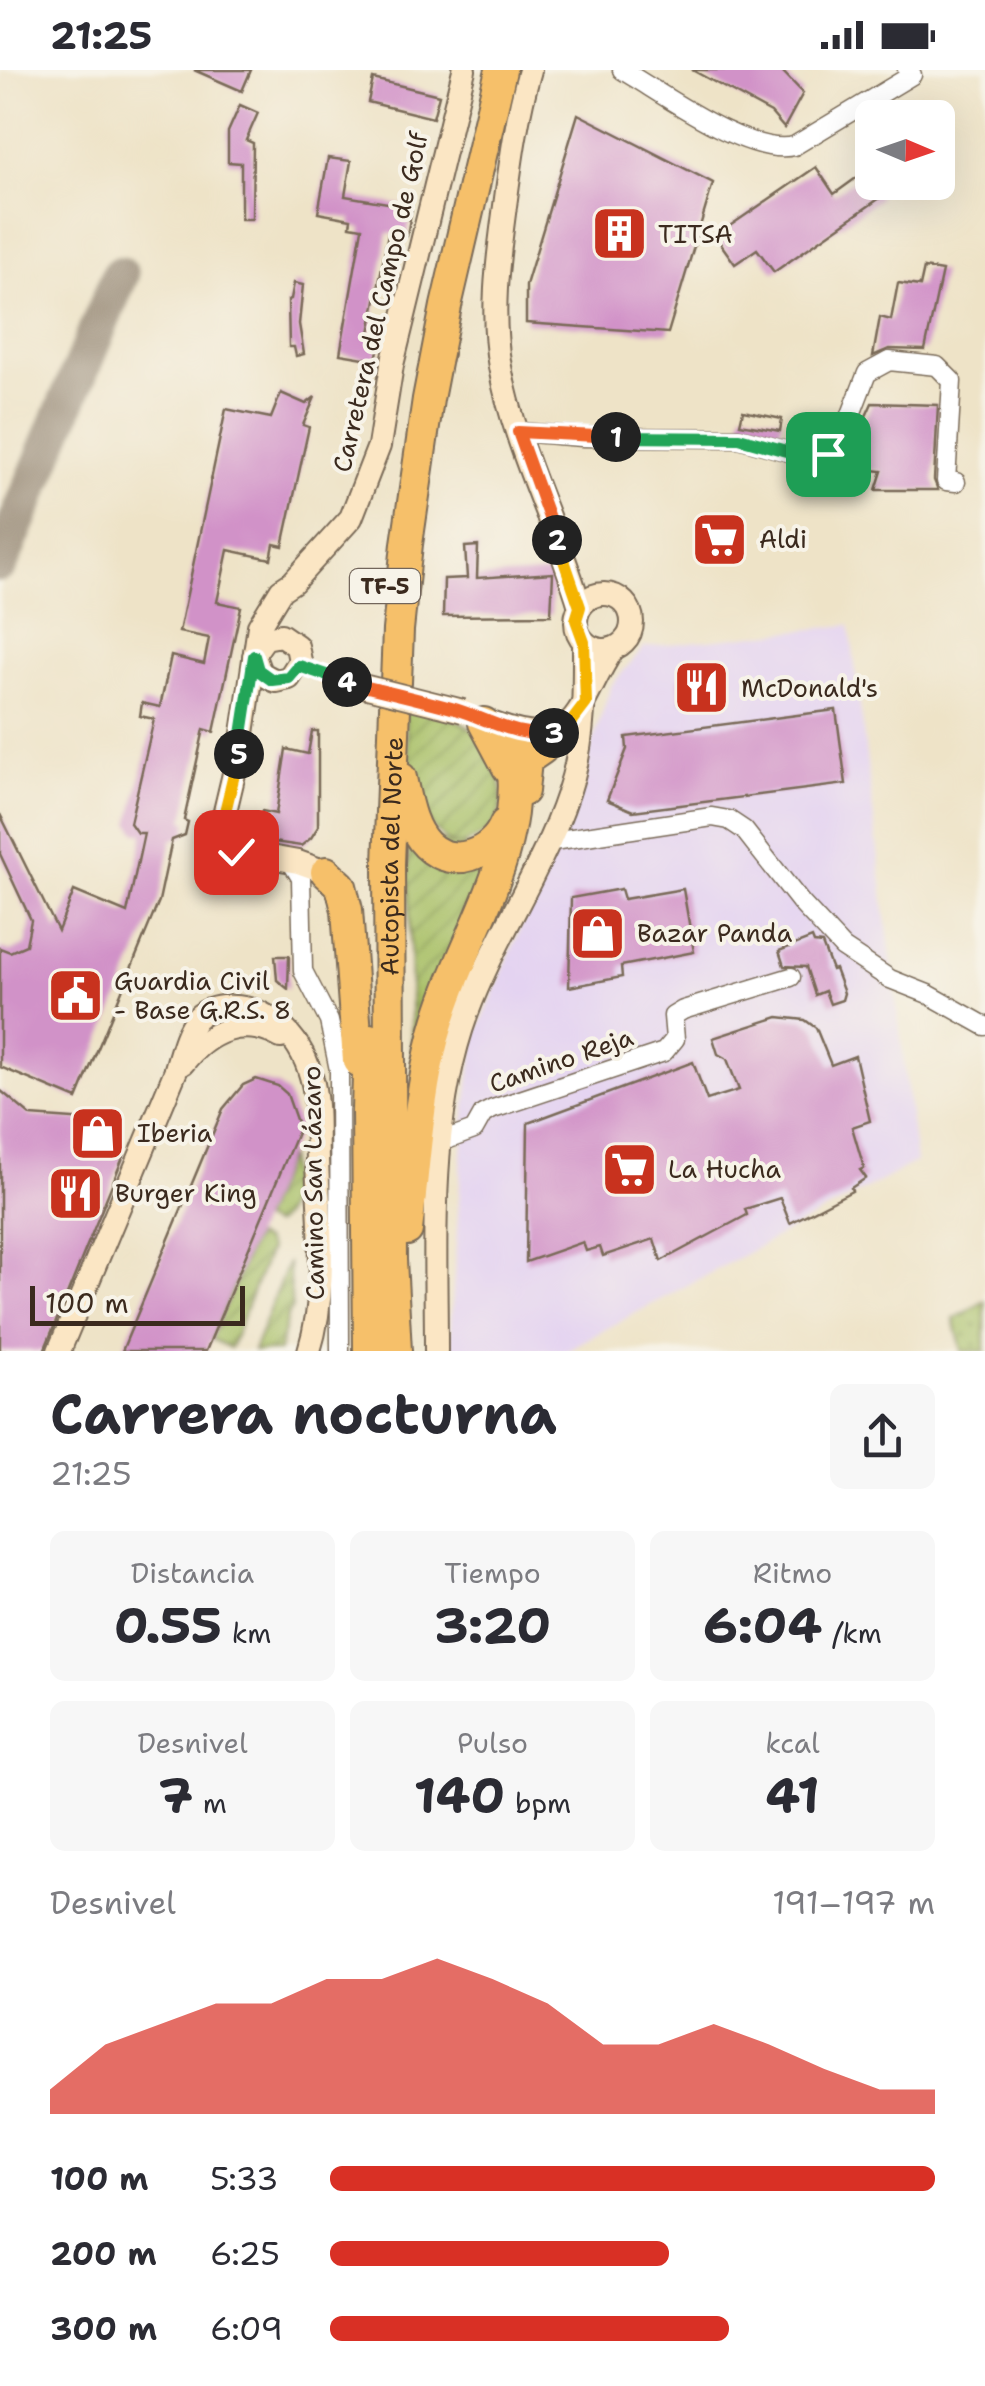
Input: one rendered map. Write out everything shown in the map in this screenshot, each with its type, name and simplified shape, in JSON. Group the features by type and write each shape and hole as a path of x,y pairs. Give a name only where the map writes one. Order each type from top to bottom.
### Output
{"highway":[{"name":"Autopista del Norte","path":"370,1351 366,1110 374,739 386,569 425,314 481,70"},
{"name":"Autopista del Norte","path":"396,1351 390,1260 388,864 406,544 446,306 501,70"},
{"path":"392,746 412,822 428,846 446,856 464,858 484,851 500,835 507,816 508,767 486,723"},
{"path":"396,1312 425,1076 436,1028 494,883 515,810 517,774 486,723"},
{"path":"494,883 504,870 516,835 526,760 542,750"},
{"path":"326,872 341,886 346,910 366,1110"}],"main road":[{"name":"Carretera del Campo de Golf","path":"290,860 230,850 222,836 263,616 281,590 340,533 368,481 379,446 392,365 464,70"},
{"path":"436,1351 440,1142 449,1078 467,1013 572,781 586,703 584,642 576,628 580,607 518,432 500,367 495,322 496,280 512,156 530,70"},
{"path":"552,520 579,566 602,593"},
{"path":"287,636 270,636 255,654 258,670 272,680 289,678 299,666 300,651 287,636 286,601 293,582"},
{"path":"299,666 486,723 538,735 559,732 586,703 613,649 628,638 633,622 632,613 621,598 602,593 593,595 580,607"},
{"path":"584,642 598,650 613,649"},
{"path":"486,723 558,759 572,781"},
{"path":"542,750 581,743"},
{"path":"290,860 326,872"},
{"path":"59,1351 175,1072 205,1040 236,1027 267,1030 294,1047 300,1052 314,1088 320,1270 318,1312 309,1351"}],"street":[{"path":"622,70 728,130 753,142 784,148 794,146 910,72"},
{"path":"518,432 583,437 739,438 808,457 828,454 842,438 867,373 890,361 937,366 952,380 946,481 956,482"},
{"path":"558,816 586,835"},
{"path":"546,842 712,817 729,820 744,830 802,904 843,948 890,979 928,994 985,1026"},
{"name":"Camino San Lázaro","path":"290,860 301,878 304,901 304,971 328,1022 339,1070 340,1351"},
{"path":"304,901 312,882 326,872"},
{"name":"Camino Reja","path":"440,1142 474,1130 483,1114 492,1109 664,1052 675,1039 674,1016 683,1010 791,977"}],"shaded area":[{"path":"850,625 916,1162 565,1351 449,1351 464,1123 475,1039 578,787 611,686 644,647"}],"green space":[{"path":"403,705 461,722 484,742 499,775 502,800 489,831 457,846 428,821 414,785"},
{"path":"408,834 494,853 415,1082 412,1046"},
{"path":"288,1156 287,1204 273,1225 261,1220"},
{"path":"254,1237 264,1241 269,1250 230,1348 211,1339"},
{"path":"288,1262 292,1309 279,1351 253,1351"},
{"path":"985,1301 985,1351 962,1351 954,1319"}],"building":[{"path":"194,70 251,70 242,91"},
{"path":"692,70 781,70 803,93 784,128 771,113"},
{"path":"373,79 439,95 433,118 368,102"},
{"path":"240,105 258,113 246,140 253,143 252,219 241,219 241,163 228,162 228,132"},
{"name":"TITSA","path":"578,114 713,183 668,333 526,323 526,285"},
{"path":"328,158 351,161 345,196 412,207 407,236 388,233 370,333 381,335 376,360 340,354 362,228 350,226 351,219 318,213"},
{"path":"816,167 834,194 855,179 855,200 877,200 774,272 757,249 735,264 715,236"},
{"path":"924,268 942,271 925,350 889,349 873,356 880,317 891,320 898,283 920,286"},
{"path":"294,283 303,285 299,324 304,354 296,356 294,347 289,347 288,300"},
{"path":"281,393 306,404 315,397 303,425 309,427 283,546 274,544 271,559 228,550 217,602 241,607 214,732 204,729 184,820 188,822 185,835 172,840 159,901 77,1099 0,1067 0,948 10,952 26,945 31,920 0,854 0,814 58,931 74,891 127,913 144,833 137,833 130,823 154,719 140,716 142,703 160,707 171,656 204,664 209,638 179,632 226,409 271,418"},
{"path":"872,403 938,405 934,480 938,490 876,490 882,471 843,467"},
{"path":"743,411 782,419 780,431 740,424"},
{"path":"478,546 477,578 553,573 551,615 443,616 444,579 467,578 465,547"},
{"name":"McDonald's","path":"723,676 724,698 681,701 679,678"},
{"path":"836,710 846,784 633,811 607,800 627,749 626,737"},
{"path":"312,731 318,731 318,827 301,846 253,839 262,811 276,814 286,749 308,754"},
{"path":"621,889 624,899 683,889 694,952 621,966 622,977 569,987 571,898"},
{"path":"812,938 814,943 822,944 832,970 835,969 844,993 842,1000 830,1004 825,991 815,995 806,967 784,966 779,951"},
{"path":"275,956 289,956 288,989 277,980"},
{"path":"778,1017 805,1020 816,1028 831,1065 855,1056 870,1121 852,1127 864,1168 860,1170 866,1178 852,1191 790,1223 780,1198 745,1209 747,1215 661,1261 654,1239 603,1256 600,1247 586,1251 583,1242 526,1262 528,1123 693,1062 707,1100 739,1090 727,1059 718,1054 713,1038"},
{"path":"256,1079 278,1086 287,1094 299,1128 206,1351 122,1351 223,1109 243,1085"},
{"path":"0,1090 31,1116 116,1122 102,1155 124,1155 44,1351 0,1351"}],"taxiway":[{"path":"0,563 120,275"}],"place":[{"name":"TITSA","path":"619,234"},
{"name":"Aldi","path":"720,539"},
{"name":"McDonald's","path":"702,688"},
{"name":"Bazar Panda","path":"598,933"},
{"name":"Guardia Civil - Base G.R.S. 8","path":"75,995"},
{"name":"Iberia","path":"98,1133"},
{"name":"La Hucha","path":"629,1169"},
{"name":"Burger King","path":"76,1193"}],"route":[{"path":"236,852 223,842 222,824 242,740 254,656 258,670 272,680 289,678 299,666 538,735 559,732 580,712 586,703 584,642 576,628 580,607 518,432 583,437 739,438 808,457 828,454"}]}
